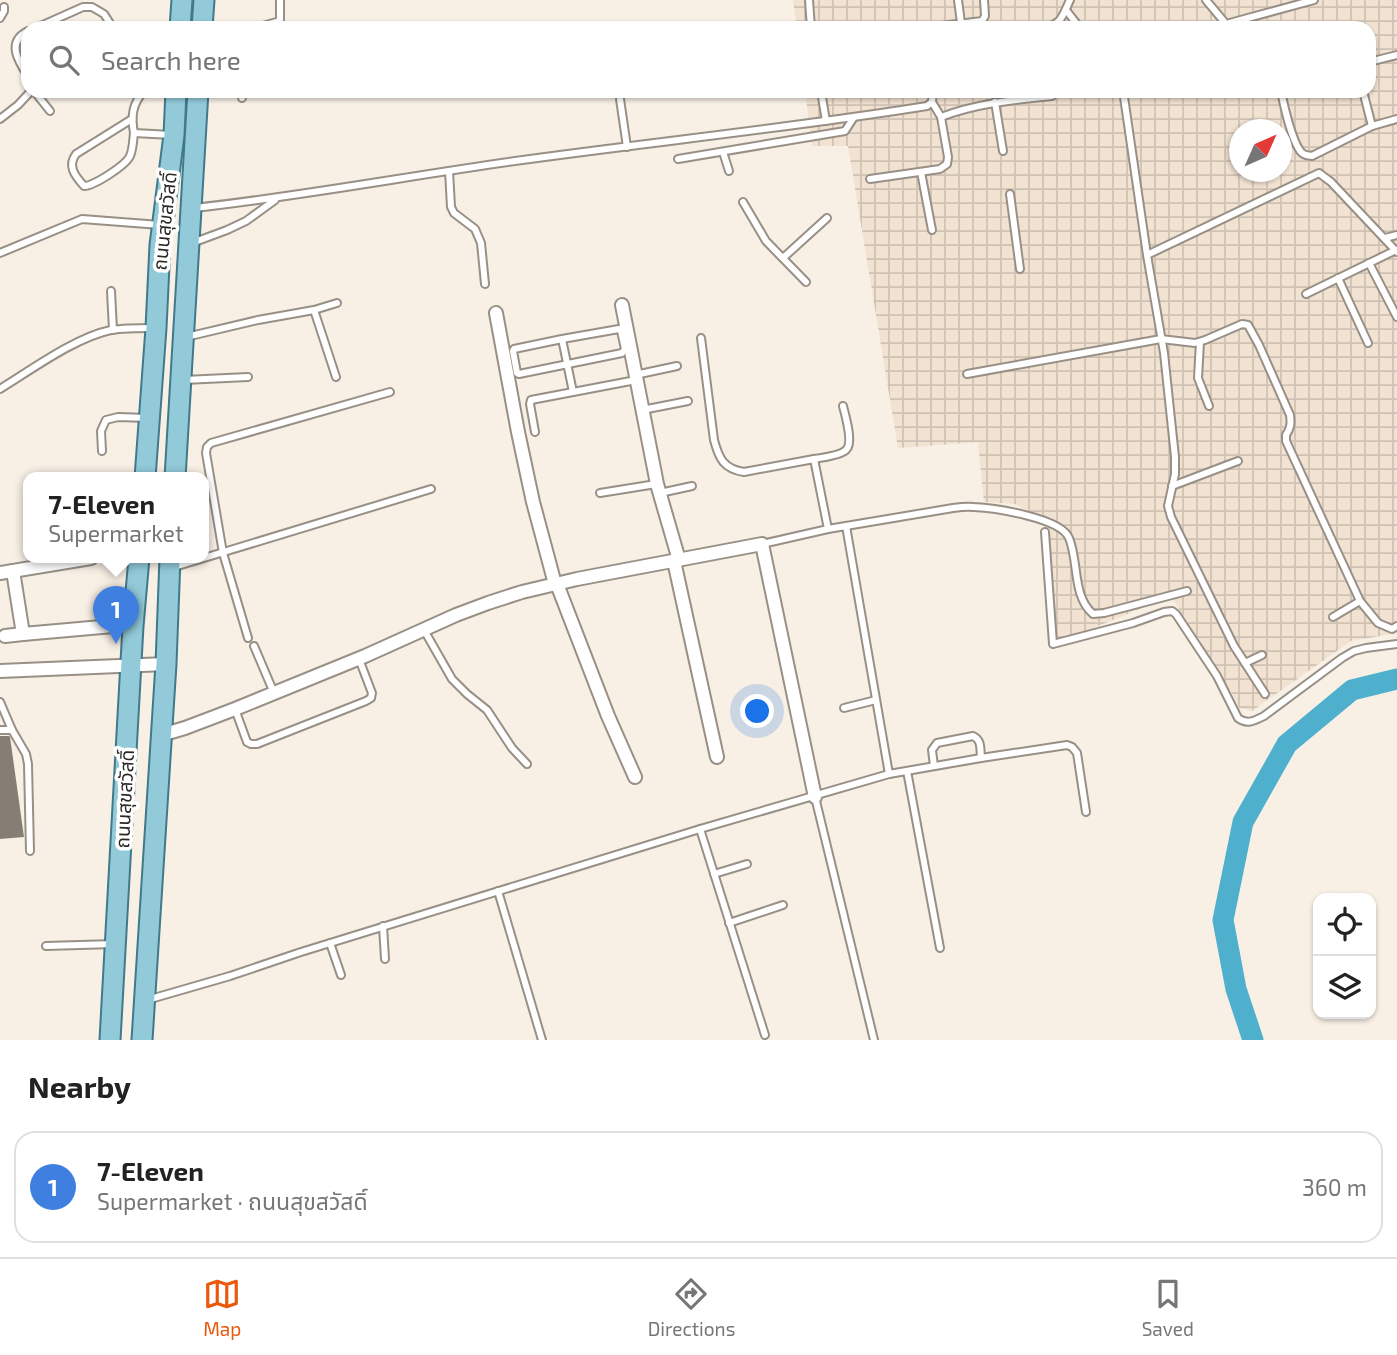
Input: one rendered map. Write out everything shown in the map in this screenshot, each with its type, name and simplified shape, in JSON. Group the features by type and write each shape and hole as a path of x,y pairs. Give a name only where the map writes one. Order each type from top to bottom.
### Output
{"main road":[{"path":"180,21 182,0"},
{"path":"202,21 204,0"},
{"name":"ถนนสุขสวัสดิ์","path":"145,472 162,225 174,135 176,98"},
{"name":"ถนนสุขสวัสดิ์","path":"175,472 198,98"},
{"name":"ถนนสุขสวัสดิ์","path":"110,1040 139,563"},
{"name":"ถนนสุขสวัสดิ์","path":"142,1040 170,564"}],"street":[{"path":"622,305 717,757"},
{"path":"496,313 528,479 556,584 635,777"},
{"path":"161,735 235,709 359,659 488,603 556,584 762,544 815,797"},
{"path":"23,634 7,572 61,563"},
{"path":"5,636 133,626"},
{"path":"0,671 166,664"}],"lane":[{"path":"280,0 282,21"},
{"path":"809,0 810,21"},
{"path":"958,0 961,21"},
{"path":"982,21 985,0"},
{"path":"1060,21 1070,0"},
{"path":"1206,0 1224,21"},
{"path":"1245,21 1314,0"},
{"path":"51,21 83,6 92,7 104,14 108,21"},
{"path":"0,18 4,7"},
{"path":"1066,10 1075,21"},
{"path":"21,34 15,44 21,66"},
{"path":"1376,60 1397,55"},
{"path":"0,119 25,98"},
{"path":"38,98 50,111"},
{"path":"132,119 72,159 71,168 84,186 91,186 126,162 132,150 132,119 138,98"},
{"path":"822,98 826,121"},
{"path":"870,179 940,169 947,164 941,117 932,103 932,98"},
{"path":"941,117 995,103 1036,98"},
{"path":"1124,98 1161,339 1175,457 1175,474 1168,506 1234,646 1265,694"},
{"path":"1283,98 1288,120 1304,155 1312,156 1372,127 1397,120"},
{"path":"1365,98 1372,127"},
{"path":"620,99 627,147"},
{"path":"192,209 277,199 514,161 854,117 932,103"},
{"path":"995,103 1003,151"},
{"path":"678,159 845,131 854,117"},
{"path":"738,132 740,149"},
{"path":"134,133 174,135"},
{"path":"723,152 729,171"},
{"path":"449,171 451,207 458,217 475,229 481,243 485,284"},
{"path":"921,172 932,230"},
{"path":"1147,255 1319,173 1331,182 1396,251 1306,294"},
{"path":"1010,194 1020,269"},
{"path":"190,243 246,221 277,199"},
{"path":"743,202 766,241 806,282"},
{"path":"783,258 827,218"},
{"path":"0,253 82,219 162,225"},
{"path":"1385,238 1397,235"},
{"path":"1370,263 1397,317"},
{"path":"1338,278 1368,342"},
{"path":"111,291 113,330"},
{"path":"184,338 337,303"},
{"path":"314,310 336,377"},
{"path":"967,374 1161,339 1200,342 1242,324 1248,325 1290,415 1286,442 1360,601 1378,623 1392,629 1397,626"},
{"path":"0,389 55,355 96,334 113,330 156,328"},
{"path":"619,329 625,349 622,353 517,373 514,349 562,339 619,329"},
{"path":"701,338 714,440 723,462 734,470 744,472 814,460 847,450 849,438 843,406"},
{"path":"562,339 573,392"},
{"path":"1200,342 1198,378 1209,406"},
{"path":"535,432 531,400 636,378 677,366"},
{"path":"182,380 248,377"},
{"path":"248,638 223,553 207,447 211,443 390,392"},
{"path":"642,410 688,401"},
{"path":"102,451 101,431 106,420 118,417 149,418"},
{"path":"814,460 828,529"},
{"path":"1172,486 1238,461"},
{"path":"600,493 692,486"},
{"path":"209,556 430,489"},
{"path":"762,544 828,529 973,506 1041,519 1061,528 1070,539 1081,598 1093,614 1187,591"},
{"path":"846,526 889,774"},
{"path":"1045,532 1053,644 1133,623 1164,611 1172,611 1217,676 1238,718 1243,722 1251,722 1264,716 1342,657 1354,651 1397,644"},
{"path":"1333,617 1360,601"},
{"path":"424,630 452,679 488,710 512,748 527,764"},
{"path":"254,646 274,693"},
{"path":"1245,663 1262,655"},
{"path":"235,709 247,741 257,744 366,701 371,698 372,693 359,659"},
{"path":"844,708 876,700"},
{"path":"0,702 26,754 30,852"},
{"path":"0,730 12,730"},
{"path":"934,766 932,750 937,743 973,736 978,738 981,758"},
{"path":"144,1001 700,828 889,774 1067,745 1077,752 1086,812"},
{"path":"907,771 940,948"},
{"path":"815,797 874,1040"},
{"path":"700,828 765,1035"},
{"path":"714,874 747,864"},
{"path":"498,891 542,1040"},
{"path":"729,923 783,905"},
{"path":"383,926 385,959"},
{"path":"330,943 341,975"},
{"path":"46,946 116,944"}],"shaded area":[{"path":"793,0 1397,0 1397,633 1351,641 1252,711 1239,708 1171,596 1055,644 1047,522 1015,504 984,502 978,442 898,448 848,146 812,146 806,98 1376,98 1376,21 796,21"}],"building":[{"path":"0,736 10,737 24,837 0,839"}],"waterway":[{"path":"1253,1040 1236,989 1223,920 1243,822 1287,744 1352,690 1397,679"}],"place":[{"name":"7-Eleven","path":"116,644"}]}
